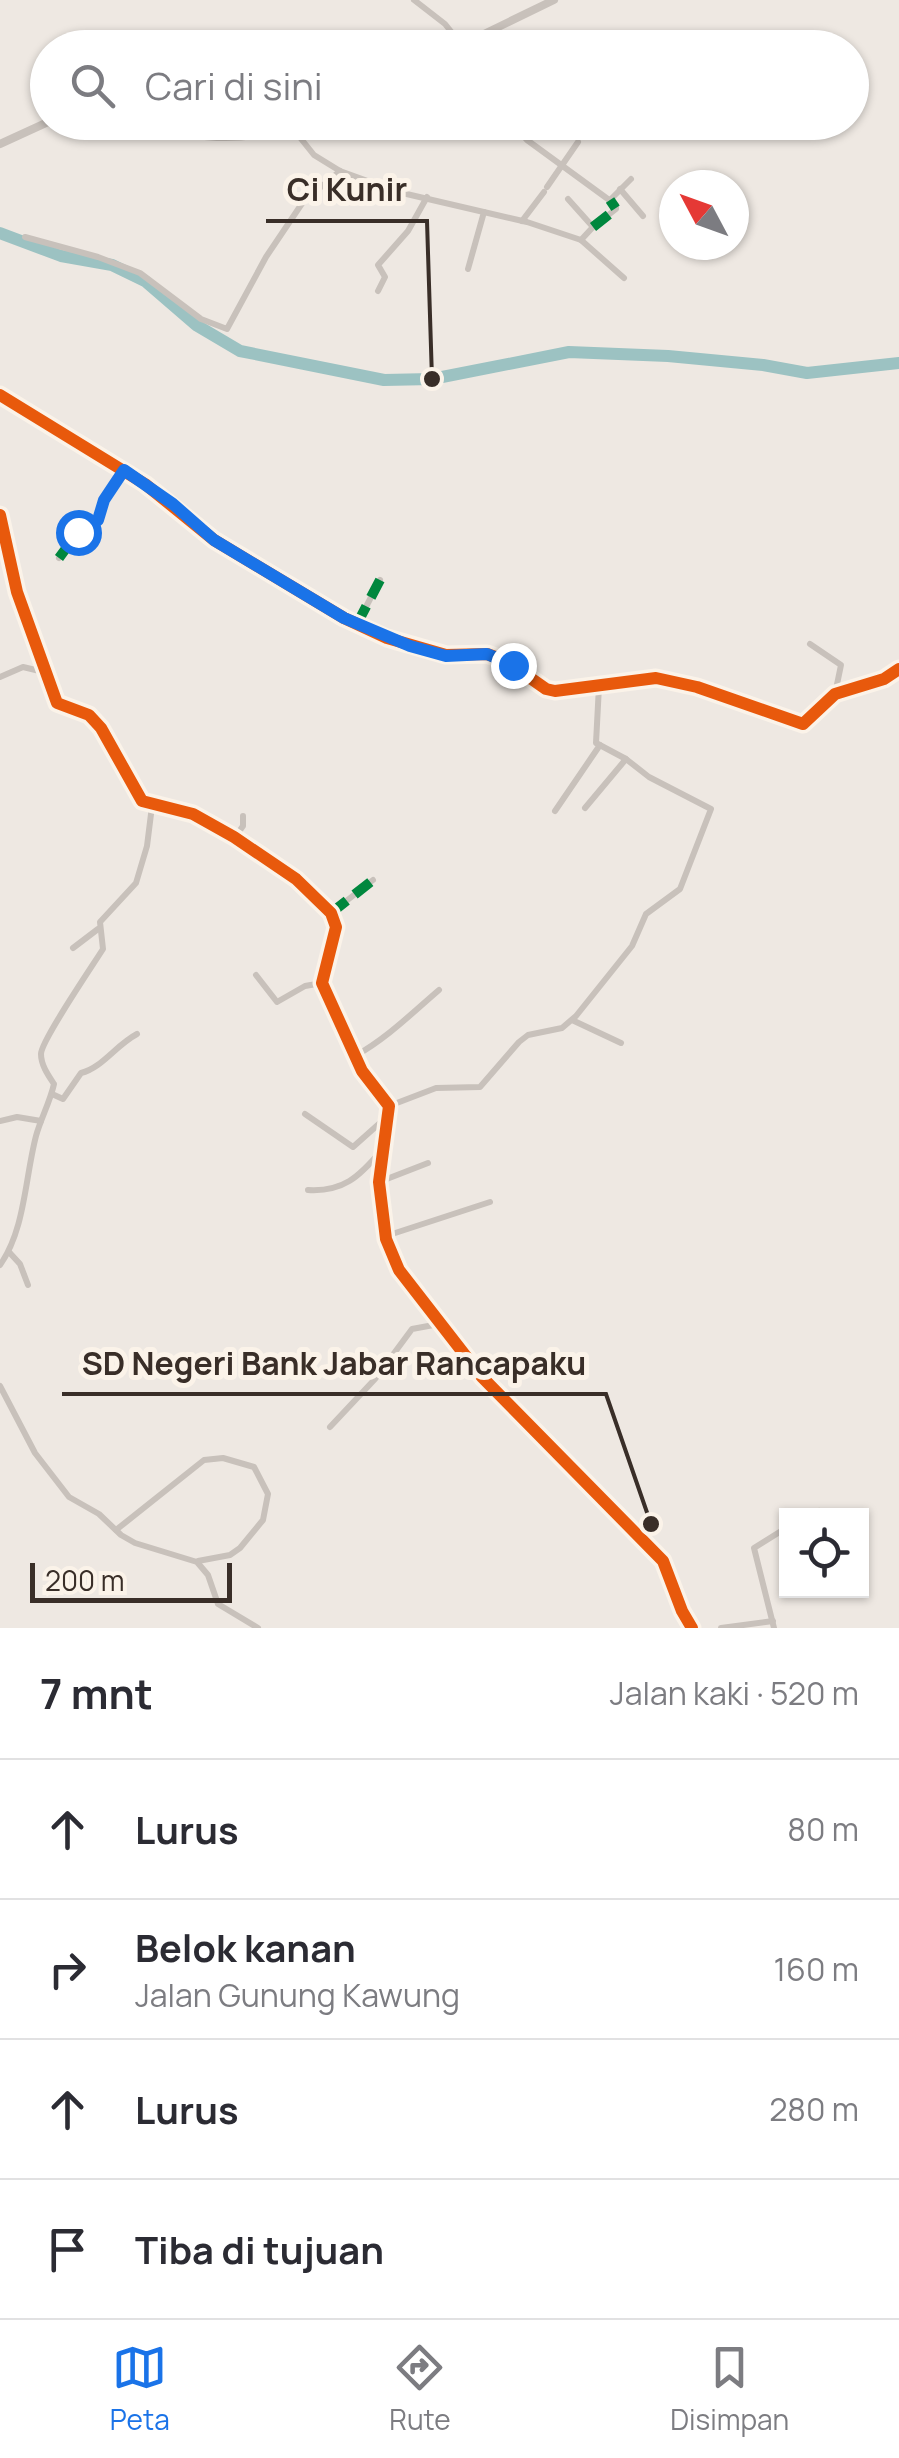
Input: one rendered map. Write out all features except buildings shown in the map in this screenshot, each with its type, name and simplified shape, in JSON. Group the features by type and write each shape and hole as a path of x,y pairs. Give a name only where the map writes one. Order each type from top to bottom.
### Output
{"street":[{"path":"414,0 450,30"},
{"path":"494,30 554,0"},
{"path":"0,144 30,130"},
{"path":"304,140 314,155 340,171 398,192 522,221 580,240 624,278"},
{"path":"526,140 610,200 616,209 580,240"},
{"path":"522,221 578,142"},
{"path":"25,237 132,269 201,320 227,330 302,202 340,171"},
{"path":"610,200 631,178"},
{"path":"620,189 643,216"},
{"path":"378,292 385,276 378,265 408,231 427,197"},
{"path":"568,199 593,227"},
{"path":"468,269 484,212"},
{"path":"0,395 124,470 173,504 214,540 356,624 446,656 487,654 519,668 546,690 656,678 678,681 803,724 835,694 884,679 899,669"},
{"path":"59,558 78,532 98,520 104,500 124,470"},
{"path":"0,515 18,592 57,704 95,722 112,744 138,796 152,806 193,814 234,837 296,880 330,913 336,927 322,982 355,1056 389,1110 379,1182 386,1236 394,1261 494,1389 663,1561 692,1628"},
{"path":"356,624 380,580"},
{"path":"810,644 840,665 835,694"},
{"path":"0,678 23,667 45,672"},
{"path":"305,1114 352,1147 389,1110 436,1088 480,1087 511,1048 528,1035 553,1032 572,1020 632,946 646,914 678,892 711,812 706,805 684,797 600,745 594,738 599,686"},
{"path":"555,811 600,745"},
{"path":"586,808 626,759"},
{"path":"72,948 98,929 101,920 135,885 147,846 152,806"},
{"path":"234,837 243,826 244,816"},
{"path":"330,913 372,880"},
{"path":"0,1265 18,1233 20,1204 54,1084 42,1061 44,1042 74,998 86,970 103,949 98,929"},
{"path":"256,975 278,1002 305,986 322,982"},
{"path":"355,1056 389,1036 396,1024 439,990"},
{"path":"572,1020 621,1042"},
{"path":"52,1094 63,1099 82,1072 94,1070 117,1045 137,1034"},
{"path":"0,1121 17,1117 41,1120"},
{"path":"308,1190 332,1190 348,1184 382,1150"},
{"path":"379,1182 428,1164"},
{"path":"386,1236 490,1202"},
{"path":"9,1252 20,1264 28,1285"},
{"path":"330,1426 375,1379 412,1328 440,1324"},
{"path":"0,1386 35,1453 68,1497 99,1514 116,1530 134,1543 197,1562 230,1555 264,1520 268,1494 254,1467 223,1458 204,1460 116,1530"},
{"path":"721,1628 773,1625 754,1548 779,1532"},
{"path":"197,1562 208,1574 218,1604 258,1628"}],"waterway":[{"path":"0,233 61,256 112,265 145,281 196,325 240,351 384,380 432,379 569,352 668,356 807,373 899,363"}],"marked path":[{"path":"593,227 616,209 610,200"},
{"path":"59,558 78,532 98,521 104,500 124,470"},
{"path":"357,624 380,580"},
{"path":"331,913 373,880"}],"cycle path":[{"path":"0,395 145,484 214,540 344,618 387,638 446,655 487,654 506,661 546,689 656,678 697,687 803,724 835,694 884,679 899,669"},
{"path":"0,515 17,592 57,703 89,715 101,728 142,801 193,814 234,837 296,879 331,913 336,927 322,983 362,1071 389,1106 379,1182 386,1239 399,1270 482,1377 663,1561 692,1628"}],"place":[{"name":"Ci Kunir","path":"432,379"},
{"name":"SD Negeri Bank Jabar Rancapaku","path":"651,1524"}],"route":[{"path":"78,532 98,520 104,500 124,470 173,504 214,540 344,618 410,646 446,656 487,654 513,665"}]}
